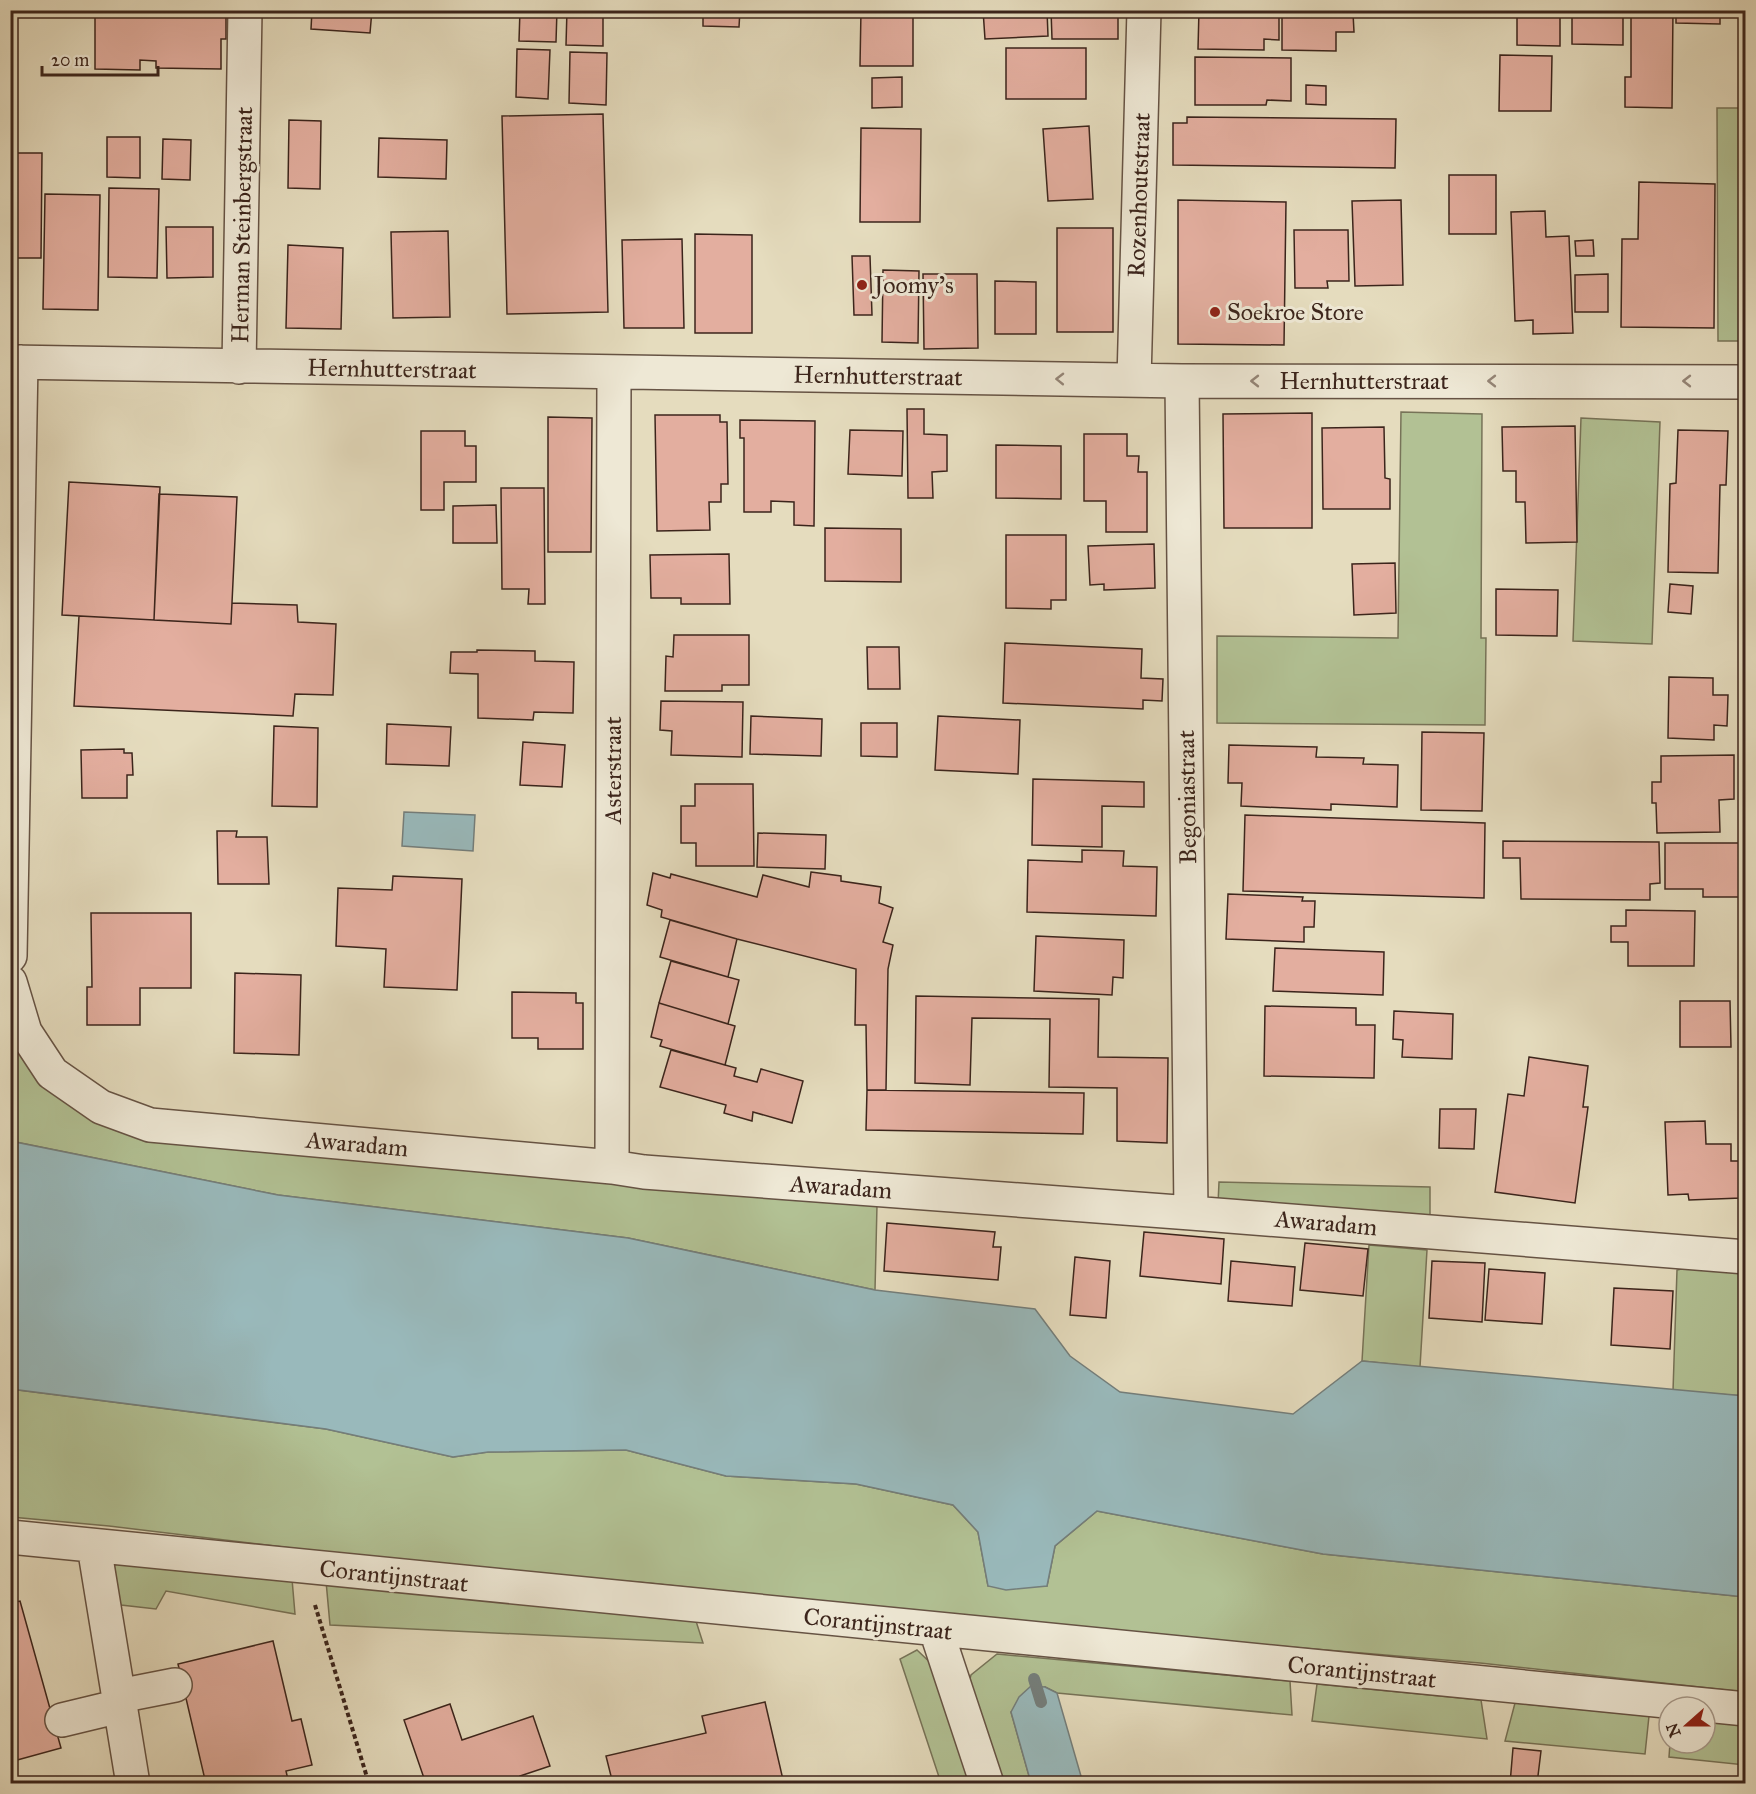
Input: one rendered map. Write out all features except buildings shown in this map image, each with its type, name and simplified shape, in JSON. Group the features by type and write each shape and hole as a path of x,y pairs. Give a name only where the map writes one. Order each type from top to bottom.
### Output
{"street":[{"name":"Herman Steinbergstraat","path":"239,367 245,10"},
{"name":"Rozenhoutstraat","path":"1134,380 1144,10"},
{"name":"Hernhutterstraat","path":"16,362 1182,381 1746,381"},
{"path":"10,956 16,362"},
{"name":"Asterstraat","path":"612,1167 614,372"},
{"name":"Begoniastraat","path":"1182,381 1191,1213"},
{"name":"Awaradam","path":"10,982 25,1032 52,1073 101,1107 150,1125 612,1167 644,1172 1746,1257"},
{"name":"Corantijnstraat","path":"10,1537 1746,1709"},
{"path":"94,1546 133,1784"},
{"path":"936,1630 987,1784"},
{"path":"63,1720 175,1685"}],"path":[{"path":"304,1567 369,1784"}],"green space":[{"path":"1717,108 1745,108 1745,341 1718,341"},
{"path":"1401,412 1482,414 1481,638 1486,638 1485,725 1217,723 1217,636 1398,638"},
{"path":"1581,418 1660,422 1652,644 1573,641"},
{"path":"10,1020 85,1109 877,1205 875,1290 628,1238 278,1195 11,1141"},
{"path":"1219,1182 1430,1187 1430,1215 1218,1204"},
{"path":"1369,1245 1427,1250 1420,1367 1362,1361"},
{"path":"1686,1268 1745,1272 1745,1396 1673,1391 1677,1270"},
{"path":"10,1389 326,1429 453,1457 488,1452 626,1450 726,1476 856,1484 953,1505 978,1532 988,1586 1047,1586 1055,1546 1097,1511 1323,1554 1745,1597 1745,1692 1480,1663 1124,1633 648,1583 442,1566 109,1526 11,1517"},
{"path":"100,1556 292,1579 295,1614 166,1591 156,1609 121,1605"},
{"path":"326,1581 695,1618 703,1643 330,1625"},
{"path":"917,1650 939,1671 976,1783 941,1783 900,1659"},
{"path":"997,1654 1290,1681 1292,1715 1057,1693 1045,1687 1011,1712 1031,1783 995,1783 969,1682 971,1675"},
{"path":"1317,1684 1481,1700 1487,1739 1312,1721"},
{"path":"1515,1703 1649,1716 1645,1754 1505,1741"},
{"path":"1717,1719 1745,1722 1745,1765 1669,1757 1669,1755 1717,1755"}],"water":[{"path":"404,812 475,815 473,851 402,846"},
{"path":"10,1141 278,1195 628,1238 875,1290 1035,1309 1070,1356 1120,1392 1293,1414 1362,1361 1745,1396 1745,1597 1323,1554 1097,1511 1055,1546 1047,1586 1006,1590 988,1586 978,1532 953,1505 856,1484 726,1476 626,1450 488,1452 453,1457 326,1429 11,1389"},
{"path":"1031,1686 1045,1687 1057,1693 1083,1783 1031,1783 1011,1712 1019,1697"}],"waterway":[{"path":"1034,1679 1041,1702"}],"place":[{"name":"Joomy's","path":"862,285"},
{"name":"Soekroe Store","path":"1215,312"}]}
